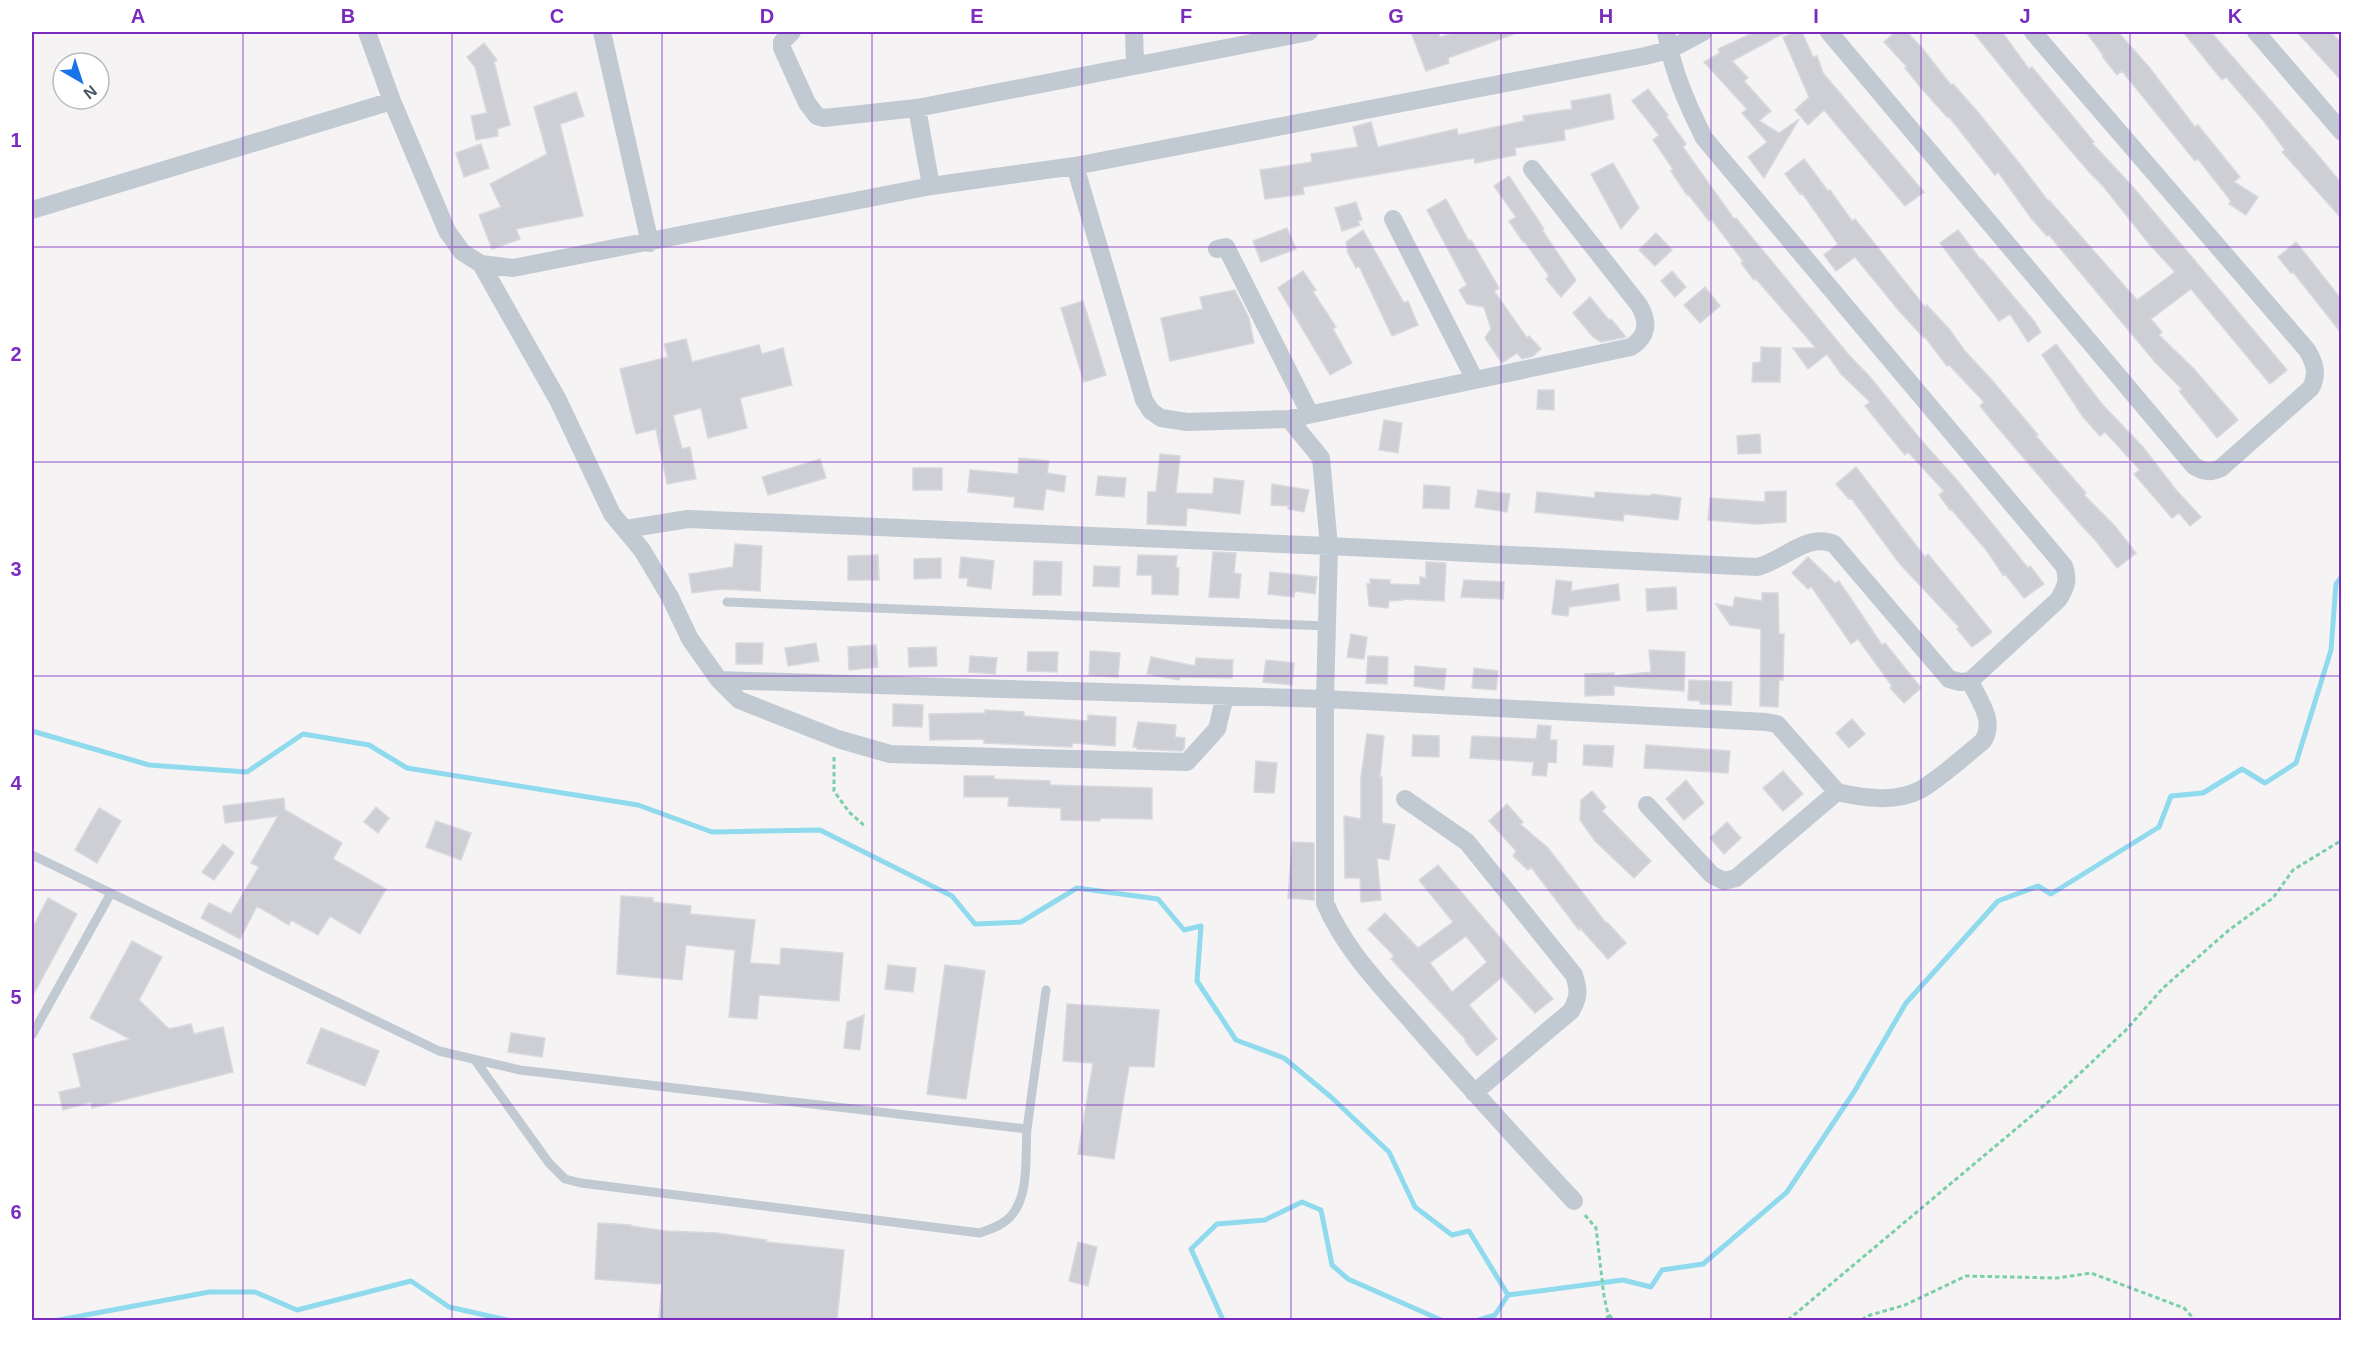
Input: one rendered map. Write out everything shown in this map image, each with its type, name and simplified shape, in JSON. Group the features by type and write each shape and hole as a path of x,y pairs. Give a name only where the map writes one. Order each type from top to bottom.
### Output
{"street":[{"path":"367,32 392,101 447,231 462,252 481,264 513,268 650,243 931,186 1075,166 1669,50 1703,32"},
{"path":"602,32 650,243"},
{"path":"792,32 782,42 782,48 807,103 817,116 824,118 917,108 1309,32"},
{"path":"1134,32 1135,64"},
{"path":"626,529 688,519 1757,567 1779,560 1809,543 1826,540 1834,544 1949,679 1960,682 1970,681 2058,600 2066,584 2067,575 2064,566 1704,138 1685,100 1669,50 1666,32"},
{"path":"1829,32 2194,466 2208,472 2215,471 2222,468 2311,388 2315,379 2313,360 2300,341 2033,32"},
{"path":"2256,32 2342,132"},
{"path":"32,210 392,101"},
{"path":"917,108 931,186"},
{"path":"1075,166 1144,400 1151,411 1161,418 1187,422 1289,418 1631,347 1639,341 1647,326 1645,315 1532,169"},
{"path":"1393,219 1475,380"},
{"path":"1217,249 1226,247 1310,414"},
{"path":"481,264 558,400 612,514 642,550 670,597 690,639 719,680 740,700 838,739 890,753 1187,762 1217,729 1225,696"},
{"path":"1289,418 1321,458 1329,546 1325,699 1325,903 1337,928 1357,959 1474,1093 1574,1201"},
{"path":"719,680 1325,699 1773,723 1779,726 1837,792 1858,797 1880,798 1901,796 1920,790 1983,741 1989,732 1989,721 1970,681"},
{"path":"1647,805 1712,875 1717,879 1731,880 1737,878 1837,792"},
{"path":"1405,799 1467,842 1574,975 1578,988 1577,1000 1571,1011 1474,1093"}],"lane":[{"path":"727,602 1327,626"},
{"path":"32,855 439,1051 520,1070 1027,1129"},
{"path":"32,1035 111,893"},
{"path":"476,1060 549,1163 565,1179 980,1233 997,1227 1010,1217 1023,1190 1027,1129 1046,990"}],"path":[{"path":"838,739 834,756 834,791 849,812 866,827"},
{"path":"1788,1320 2060,1092 2126,1030 2163,988 2229,930 2273,898 2293,870 2342,840"},
{"path":"1574,1201 1596,1228 1607,1320"},
{"path":"1862,1320 1867,1316 1905,1305 1966,1276 2057,1278 2091,1273 2184,1308 2195,1320"},
{"path":"1608,1314 1614,1320"}],"building":[{"path":"1411,32 1438,32 1440,37 1457,32 1517,33 1448,58 1449,63 1426,71"},
{"path":"1755,32 1786,32 1732,61 1748,78 1744,81 1771,111 1759,121 1779,133 1799,119 1764,178 1748,157 1767,142 1742,113 1747,109 1704,62 1720,53 1718,49"},
{"path":"1802,32 1813,57 1817,56 1823,73 1924,192 1905,206 1824,110 1808,125 1795,110 1809,97 1783,37"},
{"path":"1895,32 1907,32 1923,49 1951,85 1953,84 1977,111 2048,201 2137,300 2175,272 2037,111 1973,32 2002,32 2029,69 2032,67 2094,142 2092,143 2133,187 2287,370 2270,384 2191,289 2151,319 2162,332 2159,335 2193,368 2238,420 2217,438 2179,391 2182,389 2155,362 2049,235 2047,236 2031,218 1998,172 1995,175 1949,117 1921,88 1905,68 1907,67 1884,42"},
{"path":"2086,32 2118,32 2149,67 2195,127 2198,125 2240,177 2234,182 2258,197 2246,215 2229,204 2231,201 2198,159 2195,161 2122,71 2117,75"},
{"path":"2183,32 2211,32 2317,154 2342,184 2342,219 2282,152 2285,150 2263,120 2226,77 2222,80"},
{"path":"2297,32 2331,32 2342,44 2342,81"},
{"path":"484,43 497,60 494,62 510,125 497,129 498,136 476,140 471,116 487,113 475,67 467,57"},
{"path":"1648,89 1686,144 1683,147 1734,219 1736,218 1849,355 1957,480 2028,568 2030,566 2044,584 2024,598 2005,574 2003,575 1987,551 1950,510 1939,495 1944,491 1908,452 1905,455 1865,406 1870,402 1841,374 1827,354 1808,369 1793,348 1816,348 1756,279 1754,280 1741,263 1743,261 1711,219 1709,221 1687,195 1653,140 1659,135 1632,101"},
{"path":"576,92 584,116 560,124 583,216 516,229 520,239 492,249 479,215 501,207 490,184 547,154 534,107"},
{"path":"1610,94 1614,119 1564,130 1565,140 1515,148 1516,155 1475,163 1474,158 1303,187 1304,194 1265,199 1260,170 1312,162 1311,154 1358,147 1353,127 1371,122 1378,147 1457,129 1458,135 1524,121 1523,116 1572,109 1571,101"},
{"path":"481,144 489,168 464,177 456,153"},
{"path":"1804,159 1852,221 1855,219 1925,307 1927,305 1950,330 1964,350 2086,493 2084,495 2115,526 2136,553 2117,568 1980,406 1984,402 1949,365 1947,366 1925,337 1900,312 1855,257 1836,271 1824,255 1838,244 1802,193 1800,194 1785,174"},
{"path":"1613,163 1639,208 1621,229 1591,174"},
{"path":"1509,176 1576,280 1561,297 1546,279 1549,276 1509,221 1516,217 1494,186"},
{"path":"1446,199 1499,288 1494,291 1527,338 1529,336 1541,349 1533,356 1522,359 1517,353 1502,363 1485,338 1491,329 1484,307 1467,304 1459,290 1467,285 1427,210"},
{"path":"1356,202 1362,220 1358,221 1360,225 1342,231 1335,208"},
{"path":"1287,228 1296,249 1261,262 1253,241"},
{"path":"1363,230 1404,303 1408,301 1418,325 1392,336 1359,266 1356,268 1347,251 1346,242"},
{"path":"1958,230 2041,332 2028,342 2010,314 1999,321 1940,243"},
{"path":"1656,233 1672,250 1655,266 1639,250"},
{"path":"2296,242 2342,300 2342,334 2293,272 2291,273 2278,257"},
{"path":"1303,271 1316,290 1313,292 1336,327 1333,329 1352,363 1330,375 1278,288"},
{"path":"1672,271 1686,287 1675,297 1661,281"},
{"path":"1705,287 1720,306 1700,323 1684,305"},
{"path":"1235,290 1249,318 1254,343 1170,361 1161,318 1203,309 1200,297"},
{"path":"1590,297 1626,337 1601,342 1593,337 1573,313"},
{"path":"1083,301 1106,375 1084,382 1061,308"},
{"path":"686,339 692,362 759,345 762,354 783,348 792,385 740,398 747,428 708,438 701,408 673,415 682,449 690,447 696,479 667,484 656,429 636,434 620,369 668,357 664,344"},
{"path":"2056,344 2102,404 2143,447 2177,491 2201,517 2190,526 2179,513 2172,518 2134,474 2140,470 2105,432 2100,436 2083,417 2042,355"},
{"path":"1761,347 1781,348 1780,382 1752,382 1753,363 1761,362"},
{"path":"1538,390 1554,390 1554,410 1537,409"},
{"path":"1384,420 1402,423 1398,453 1379,450"},
{"path":"1760,434 1761,453 1738,454 1737,436"},
{"path":"1160,454 1180,456 1176,493 1213,494 1214,478 1244,481 1240,514 1187,508 1186,526 1147,524 1148,492 1156,492"},
{"path":"1019,458 1049,461 1047,473 1066,476 1064,492 1046,489 1043,510 1014,507 1015,497 968,492 970,470 1018,474"},
{"path":"820,459 826,478 768,495 762,477"},
{"path":"1856,467 1925,557 1928,554 1992,632 1972,647 1957,629 1959,627 1899,563 1851,498 1849,499 1836,484"},
{"path":"913,468 942,468 942,490 913,490"},
{"path":"1098,476 1126,478 1124,497 1096,495"},
{"path":"1272,484 1309,490 1304,512 1288,509 1289,506 1271,505"},
{"path":"1424,485 1450,487 1449,509 1423,508"},
{"path":"1478,490 1510,494 1507,512 1475,507"},
{"path":"1786,491 1786,522 1756,524 1708,520 1710,498 1765,502 1765,492"},
{"path":"1537,492 1595,498 1595,492 1652,496 1652,494 1681,498 1678,520 1624,514 1623,521 1535,512"},
{"path":"735,544 762,546 760,591 722,589 692,593 689,574 733,567"},
{"path":"1213,552 1236,553 1234,573 1241,574 1239,598 1209,597"},
{"path":"878,555 879,580 848,580 848,556"},
{"path":"1138,555 1177,556 1178,595 1152,594 1152,575 1137,575"},
{"path":"961,557 994,561 991,589 967,586 968,578 959,578"},
{"path":"1808,557 1835,583 1839,581 1882,645 1885,643 1921,688 1904,703 1890,688 1892,686 1858,639 1851,644 1811,586 1808,589 1792,573"},
{"path":"941,558 941,578 914,579 914,559"},
{"path":"1034,561 1062,562 1061,595 1033,595"},
{"path":"1426,562 1446,563 1444,601 1403,599 1389,601 1388,608 1369,606 1367,584 1370,584 1370,579 1390,580 1390,584 1420,585 1420,577 1426,578"},
{"path":"1094,566 1120,567 1119,587 1093,586"},
{"path":"1270,572 1317,577 1315,594 1295,591 1294,597 1268,594"},
{"path":"1464,580 1504,582 1503,599 1461,597"},
{"path":"1556,580 1572,582 1571,591 1618,584 1620,600 1569,607 1568,616 1552,614"},
{"path":"1676,587 1677,609 1647,611 1646,589"},
{"path":"1762,593 1778,593 1779,634 1784,634 1783,680 1779,680 1778,707 1760,706 1761,629 1730,625 1716,604 1733,607 1735,597 1762,601"},
{"path":"1351,634 1367,637 1364,659 1347,657"},
{"path":"736,643 763,643 762,664 736,664"},
{"path":"816,643 819,661 788,666 785,648"},
{"path":"876,645 878,667 849,670 848,647"},
{"path":"936,647 937,666 909,667 908,648"},
{"path":"1649,650 1685,652 1684,691 1614,686 1614,695 1585,696 1585,674 1614,673 1614,676 1651,672"},
{"path":"1090,651 1120,653 1118,677 1089,675"},
{"path":"1028,652 1058,652 1057,672 1027,671"},
{"path":"970,656 997,658 995,674 969,672"},
{"path":"1368,656 1388,657 1387,684 1366,683"},
{"path":"1151,657 1195,666 1196,658 1233,660 1232,678 1180,677 1179,680 1147,674"},
{"path":"1266,660 1294,663 1292,685 1263,682"},
{"path":"1415,666 1446,669 1444,690 1414,686"},
{"path":"1474,668 1498,671 1496,690 1472,688"},
{"path":"1689,680 1732,682 1731,705 1700,704 1700,701 1688,700"},
{"path":"893,704 923,705 922,727 893,726"},
{"path":"985,710 1024,712 1024,716 1088,721 1088,715 1116,717 1115,746 1072,743 1072,747 984,743 984,739 930,740 929,714 985,713"},
{"path":"1852,719 1865,734 1849,748 1836,733"},
{"path":"1138,722 1176,725 1175,737 1185,738 1184,749 1182,751 1133,747"},
{"path":"1538,725 1551,726 1550,740 1557,740 1556,763 1548,762 1546,776 1532,775 1534,762 1470,758 1472,736 1536,739"},
{"path":"1367,734 1384,736 1380,777 1382,777 1382,823 1395,825 1389,860 1377,858 1381,900 1361,902 1360,878 1345,878 1344,816 1361,819 1361,777"},
{"path":"1413,735 1439,736 1439,757 1412,756"},
{"path":"1584,745 1614,746 1612,767 1583,765"},
{"path":"1646,745 1730,751 1728,773 1644,768"},
{"path":"1256,761 1277,763 1274,793 1254,792"},
{"path":"1783,771 1803,794 1783,811 1763,788"},
{"path":"964,776 1050,781 1050,785 1152,788 1152,819 1061,820 1061,808 1008,806 1009,797 964,797"},
{"path":"1686,780 1704,803 1684,820 1666,799"},
{"path":"1592,791 1606,807 1602,811 1651,861 1634,878 1595,841 1580,820 1581,800"},
{"path":"284,798 285,810 342,843 333,859 386,889 360,934 330,916 318,935 291,920 289,925 257,906 240,939 201,918 209,903 231,914 259,867 251,863 278,816 225,823 223,806"},
{"path":"1507,804 1523,822 1520,824 1548,848 1606,923 1626,943 1608,959 1580,928 1579,930 1531,867 1528,870 1513,856 1516,851 1489,821"},
{"path":"376,807 389,818 378,833 364,822"},
{"path":"99,808 121,821 97,863 75,850"},
{"path":"436,821 471,833 461,860 426,847"},
{"path":"1727,822 1741,838 1724,854 1710,838"},
{"path":"1292,842 1314,843 1314,900 1288,898"},
{"path":"223,844 234,853 214,880 202,872"},
{"path":"1438,865 1553,999 1535,1013 1502,977 1469,1005 1497,1039 1477,1056 1466,1040 1391,959 1394,956 1368,929 1385,913 1418,948 1453,922 1419,880","holes":["1466,936 1487,962 1452,992 1430,963"]},
{"path":"621,896 653,898 653,902 691,906 690,914 755,920 750,963 780,965 781,948 843,953 839,1001 759,995 757,1019 729,1017 735,950 686,945 682,980 617,974"},
{"path":"48,898 77,914 32,997 32,929"},
{"path":"132,941 162,957 139,1000 169,1029 191,1024 194,1034 223,1027 233,1072 92,1108 91,1102 63,1110 59,1092 81,1087 73,1054 130,1039 90,1018"},
{"path":"888,965 916,968 913,992 885,989"},
{"path":"945,965 985,971 966,1099 927,1094"},
{"path":"1067,1004 1159,1010 1154,1067 1129,1066 1114,1159 1078,1154 1093,1063 1063,1061"},
{"path":"864,1015 860,1050 844,1048 847,1022"},
{"path":"321,1028 379,1051 365,1086 307,1063"},
{"path":"511,1033 545,1038 542,1057 508,1052"},
{"path":"598,1223 631,1225 666,1231 717,1233 766,1240 766,1242 844,1250 837,1320 659,1320 662,1284 595,1279"},
{"path":"1078,1242 1097,1247 1088,1286 1069,1281"}],"waterway":[{"path":"32,731 149,765 247,772 303,734 369,745 407,768 638,805 712,832 820,830 952,896 975,924 1021,922 1077,888 1158,899 1184,930 1201,926 1197,981 1236,1040 1284,1058 1331,1097 1389,1152 1415,1207 1452,1235 1469,1231 1508,1295 1623,1280 1651,1287 1662,1270 1703,1264 1787,1192 1854,1092 1906,1003 1998,901 2038,886 2051,894 2159,827 2171,796 2203,793 2242,769 2265,783 2296,763 2331,650 2336,584 2342,576"},
{"path":"1223,1320 1191,1249 1217,1224 1265,1220 1302,1202 1321,1210 1332,1265 1348,1279 1441,1320"},
{"path":"59,1320 209,1292 255,1292 297,1310 411,1281 449,1307 507,1320"},
{"path":"1479,1320 1495,1315 1508,1295"}]}
